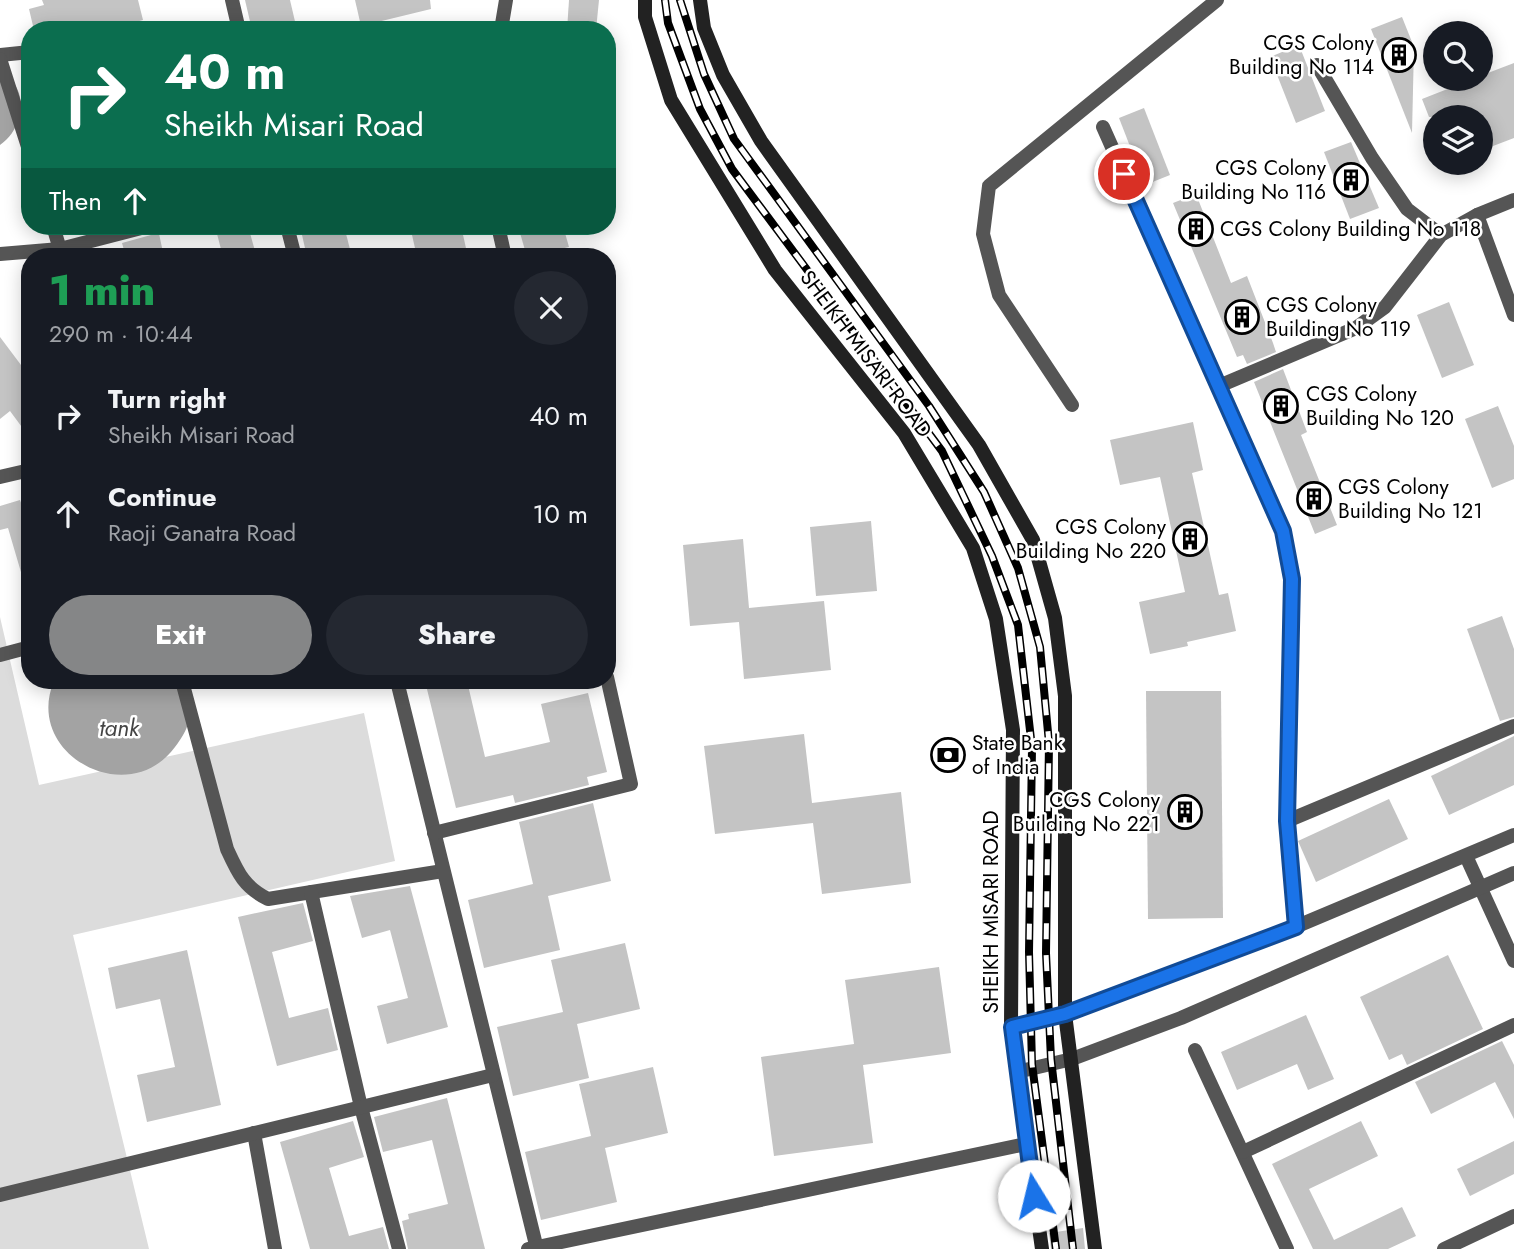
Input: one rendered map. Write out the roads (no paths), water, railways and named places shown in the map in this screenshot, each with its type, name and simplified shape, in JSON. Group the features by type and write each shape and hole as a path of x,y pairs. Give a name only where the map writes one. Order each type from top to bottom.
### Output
{"main road":[{"name":"SHEIKH MISARI ROAD","path":"645,0 645,17 671,100 775,270 904,433 973,548 996,619 1013,730 1012,1027"},
{"path":"700,0 704,28 723,75 761,141 979,444 1033,540 1055,618 1065,696 1065,1014 1095,1249"},
{"path":"1012,1027 1042,1249"}],"street":[{"path":"232,0 237,21"},
{"path":"502,21 506,0"},
{"path":"1072,405 999,295 983,234 989,186 1217,0"},
{"path":"21,54 0,57 21,124"},
{"path":"1317,65 1371,158 1407,209 1441,235"},
{"path":"1104,127 1283,531 1292,579 1287,821 1296,927"},
{"path":"1219,386 1356,328 1385,307 1441,235 1477,215 1514,200"},
{"path":"1477,215 1514,315"},
{"path":"77,248 120,235"},
{"path":"0,254 21,254"},
{"path":"0,477 21,472"},
{"path":"0,655 21,650"},
{"path":"184,689 228,849 238,872 251,891 268,899 443,872"},
{"path":"399,689 534,1248 1026,1143"},
{"path":"434,833 631,783 610,689"},
{"path":"1287,821 1514,726"},
{"name":"SHEIKH MISARI ROAD","path":"1012,1027 1065,1014 1296,927 1514,835"},
{"path":"1466,856 1514,961"},
{"path":"1017,1072 1072,1059 1181,1018 1304,962 1480,890 1514,873"},
{"path":"311,892 361,1107 398,1249"},
{"path":"1243,1152 1514,1026"},
{"path":"1195,1050 1287,1249"},
{"path":"0,1195 493,1075"},
{"path":"254,1133 275,1249"},
{"path":"1444,1249 1514,1216"}],"water":[{"path":"0,69 15,85 21,101 21,110 12,133 0,145"},
{"name":"tank","path":"52,689 186,689 190,718 175,747 155,766 132,774 108,773 85,765 66,751 53,731 48,707"}],"railway":[{"path":"665,0 668,23 700,109 732,169 942,451 992,556 1018,625 1032,748 1029,952 1032,1064 1056,1249"},
{"path":"680,0 704,74 734,139 929,406 984,492 1018,568 1040,647 1049,743 1046,953 1051,1059 1073,1249"}],"place":[{"name":"CGS Colony Building No 114","path":"1399,55"},
{"name":"CGS Colony Building No 116","path":"1351,180"},
{"name":"CGS Colony Building No 118","path":"1196,229"},
{"name":"CGS Colony Building No 119","path":"1242,317"},
{"name":"CGS Colony Building No 120","path":"1281,406"},
{"name":"CGS Colony Building No 121","path":"1314,499"},
{"name":"CGS Colony Building No 220","path":"1190,539"},
{"name":"State Bank of India","path":"948,755"},
{"name":"CGS Colony Building No 221","path":"1185,812"}]}
